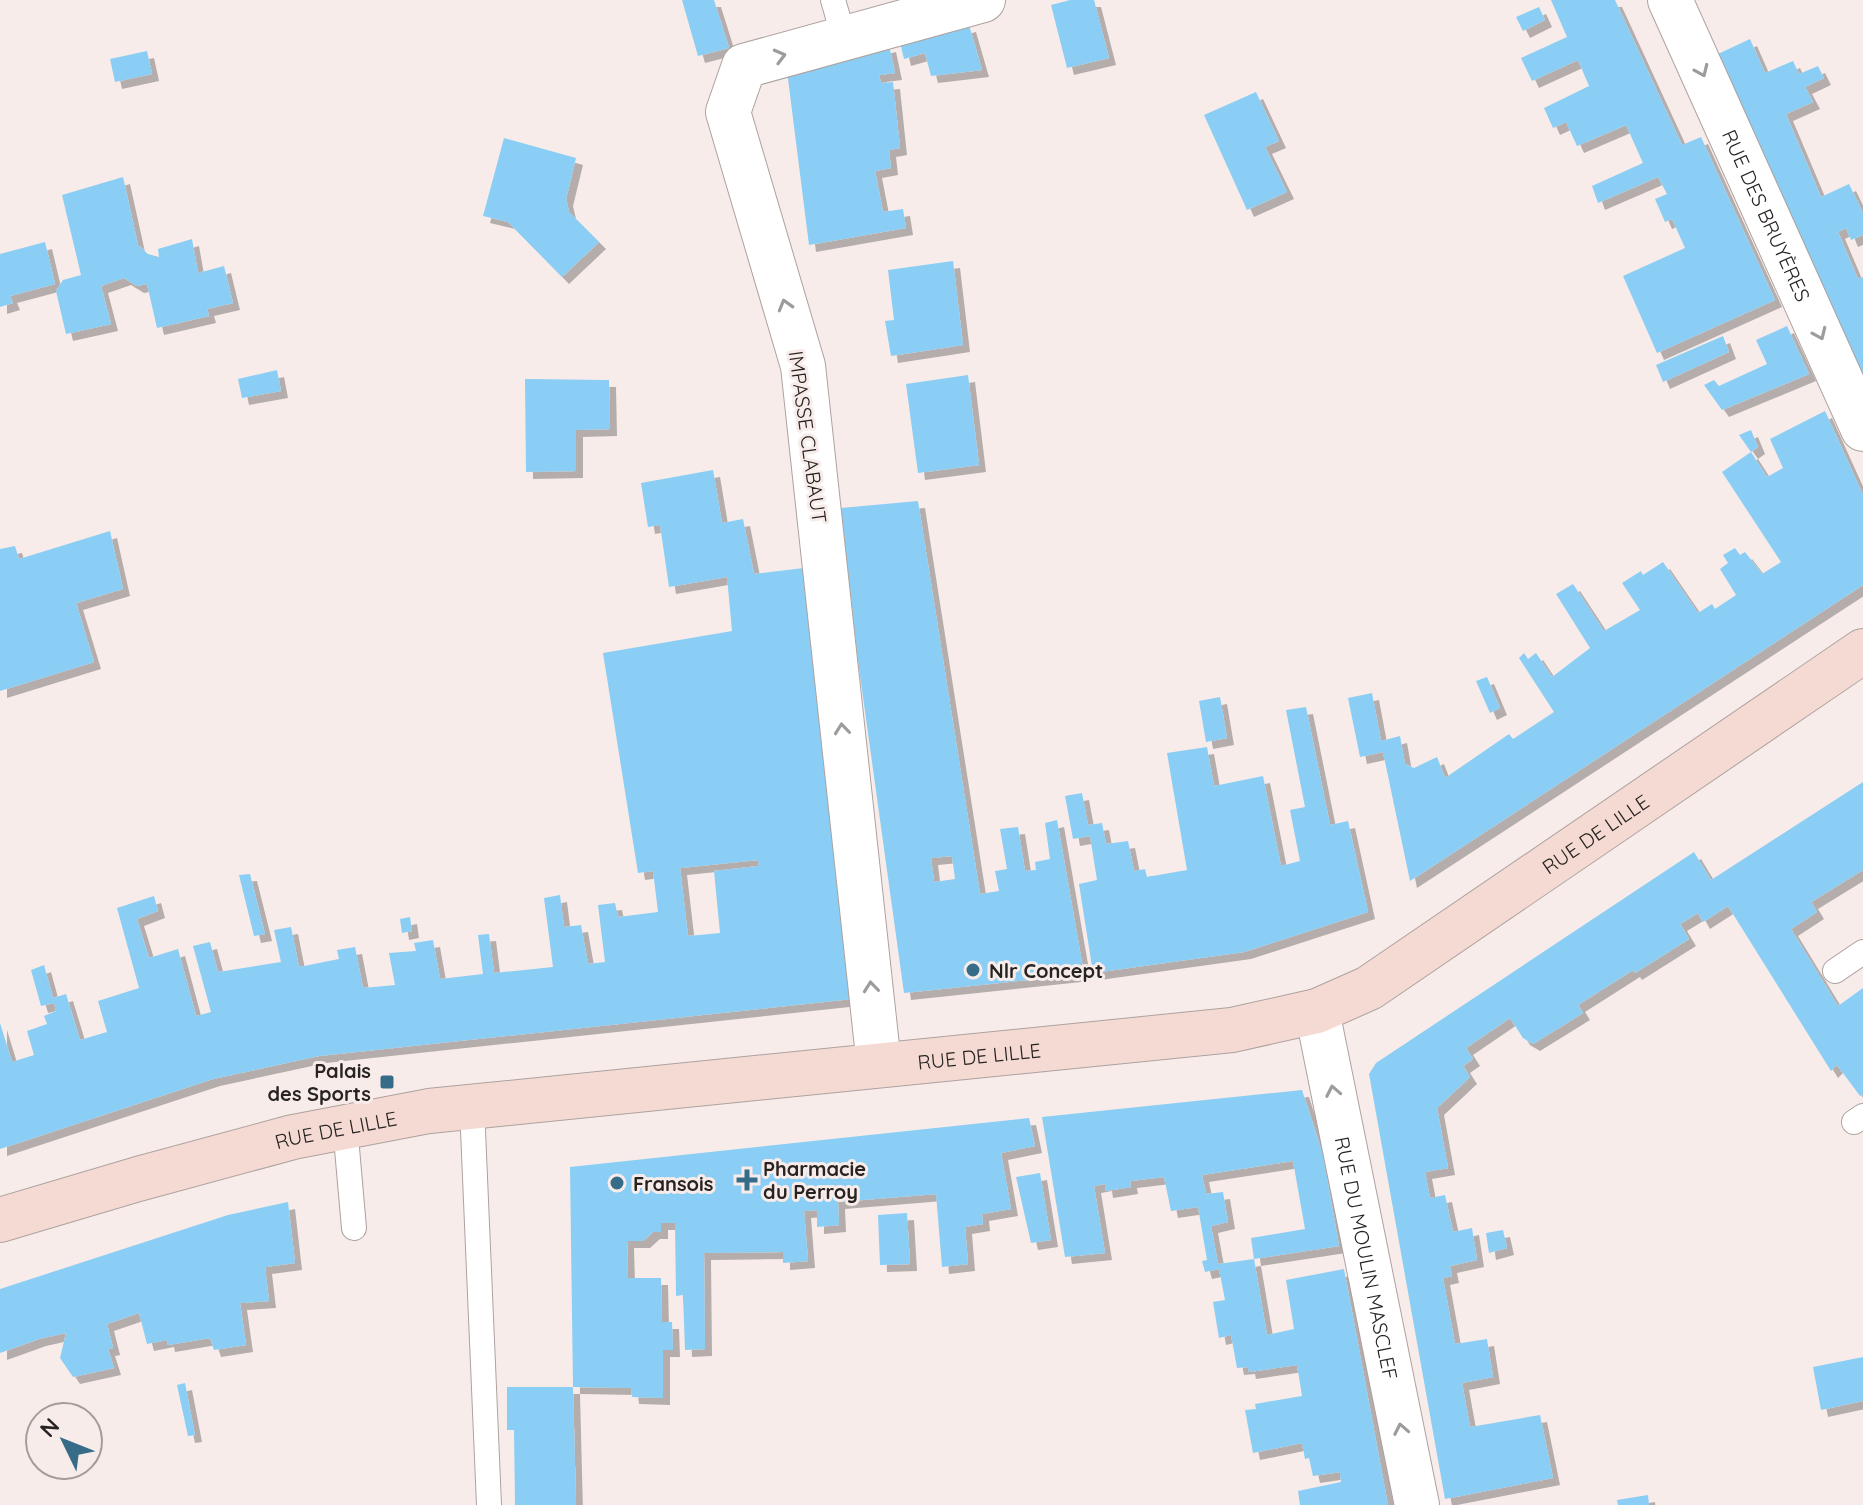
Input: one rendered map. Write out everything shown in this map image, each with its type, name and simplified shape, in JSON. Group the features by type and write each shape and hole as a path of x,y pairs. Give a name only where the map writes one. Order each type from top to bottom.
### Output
{"main road":[{"name":"RUE DE LILLE","path":"0,1220 293,1137 429,1111 1232,1030 1317,1011 1369,988 1863,651"}],"street":[{"name":"IMPASSE CLABAUT","path":"879,1065 803,366 728,112 744,66 838,19 983,0"},
{"name":"RUE DES BRUYÈRES","path":"1670,0 1863,429"},
{"name":"RUE DU MOULIN MASCLEF","path":"1317,1011 1417,1505"}],"lane":[{"path":"1835,971 1863,952"},
{"path":"472,1107 489,1505"},
{"path":"345,1126 354,1228"}],"building":[{"path":"682,0 714,0 729,48 698,56"},
{"path":"1070,0 1094,0 1109,58 1067,68 1051,5"},
{"path":"1551,0 1615,0 1682,145 1701,137 1775,300 1657,353 1623,276 1685,248 1672,219 1665,222 1655,199 1667,194 1658,177 1598,203 1592,186 1643,163 1626,125 1577,146 1566,122 1553,128 1544,108 1589,86 1578,60 1532,81 1521,58 1567,37"},
{"path":"1539,7 1545,20 1523,31 1516,17"},
{"path":"969,25 982,70 931,76 925,53 904,59 900,42"},
{"path":"1750,39 1765,73 1793,61 1799,74 1818,66 1824,78 1805,87 1813,102 1786,114 1821,197 1849,184 1863,213 1863,235 1851,240 1846,228 1838,232 1858,279 1863,277 1863,375 1718,54"},
{"path":"889,45 895,73 879,75 881,83 893,82 900,148 889,150 891,168 875,171 883,212 903,209 906,228 809,245 787,71"},
{"path":"147,51 152,74 115,82 110,59"},
{"path":"1256,92 1279,141 1265,147 1287,192 1247,210 1204,115"},
{"path":"504,138 576,158 566,199 569,212 599,242 562,277 508,222 483,216"},
{"path":"123,177 138,245 148,254 159,257 158,249 192,239 198,273 224,266 233,303 207,309 209,316 157,328 147,284 137,286 124,278 101,286 111,324 66,334 56,291 63,280 81,275 62,195"},
{"path":"45,242 55,284 10,296 13,303 0,307 0,254"},
{"path":"953,261 963,345 891,356 885,321 894,320 888,270"},
{"path":"1787,326 1809,374 1722,410 1704,385 1714,380 1719,386 1767,364 1756,340"},
{"path":"1723,336 1729,352 1663,382 1656,365"},
{"path":"277,370 281,391 242,398 238,379"},
{"path":"968,375 979,465 918,473 906,384"},
{"path":"525,379 609,380 610,429 576,430 576,471 526,472"},
{"path":"1825,411 1863,495 1863,585 1410,881 1383,752 1360,757 1348,698 1372,693 1381,741 1400,736 1405,764 1414,768 1437,757 1445,778 1509,734 1513,739 1554,712 1519,658 1524,653 1528,659 1536,653 1552,677 1590,648 1556,594 1573,584 1604,631 1640,610 1622,583 1641,571 1643,575 1663,562 1698,613 1712,604 1715,609 1736,595 1720,569 1728,563 1723,555 1735,548 1740,555 1745,552 1762,574 1781,562 1722,472 1751,452 1767,477 1783,468 1770,439"},
{"path":"1751,430 1758,447 1751,452 1739,435"},
{"path":"713,470 722,523 743,519 754,574 812,567 861,998 319,1056 213,1079 0,1149 0,1023 12,1062 34,1055 27,1031 47,1024 44,1016 56,1011 54,1003 41,1006 31,970 44,965 53,998 66,994 80,1040 107,1032 98,1001 139,988 117,908 154,896 158,911 137,919 149,958 178,949 196,1016 211,1012 193,946 210,942 218,972 281,962 274,930 291,927 299,967 339,959 337,950 355,947 363,988 395,985 389,953 416,951 414,943 433,940 440,979 483,974 478,935 489,934 494,973 553,967 544,898 560,895 564,927 581,925 588,964 605,962 598,905 615,903 618,917 658,912 653,871 638,873 603,653 732,631 727,577 669,587 660,525 648,527 641,483","holes":["758,860 759,866 714,871 720,933 688,936 680,868"]},
{"path":"918,501 980,894 999,891 995,871 1007,869 1000,829 1018,827 1025,871 1036,870 1035,862 1050,859 1045,823 1057,820 1084,974 904,993 858,661 841,508","holes":["952,856 955,879 934,882 931,858"]},
{"path":"110,531 123,589 76,603 94,662 0,691 0,549 15,546 19,559"},
{"path":"1487,677 1500,708 1490,713 1476,681"},
{"path":"1220,697 1227,738 1206,742 1199,701"},
{"path":"1306,707 1330,825 1348,821 1368,912 1244,952 1093,973 1079,884 1097,880 1090,836 1073,839 1065,796 1082,793 1088,825 1102,823 1106,844 1128,841 1134,871 1145,869 1147,877 1187,870 1167,753 1207,747 1214,786 1263,776 1281,866 1300,861 1290,810 1305,807 1286,710"},
{"path":"1863,782 1863,870 1811,902 1817,912 1791,929 1838,1006 1863,988 1863,1094 1860,1096 1837,1065 1831,1071 1728,906 1703,922 1698,913 1680,924 1689,939 1578,1005 1583,1013 1533,1044 1523,1038 1510,1018 1466,1048 1473,1059 1463,1066 1470,1077 1437,1108 1448,1168 1425,1172 1430,1198 1445,1195 1453,1232 1472,1228 1477,1260 1450,1266 1452,1276 1443,1278 1455,1344 1487,1339 1493,1377 1462,1383 1470,1427 1540,1415 1553,1478 1445,1499 1369,1074 1376,1063 1694,852 1711,880"},
{"path":"250,874 265,934 254,936 239,875"},
{"path":"410,917 412,931 402,933 400,919"},
{"path":"1302,1090 1323,1155 1339,1246 1254,1259 1267,1335 1294,1329 1286,1280 1344,1269 1388,1505 1300,1505 1298,1491 1341,1482 1340,1472 1313,1476 1302,1443 1253,1453 1245,1410 1256,1409 1255,1404 1302,1396 1297,1365 1249,1372 1248,1367 1237,1368 1231,1335 1219,1338 1213,1302 1225,1300 1219,1269 1205,1272 1202,1261 1207,1260 1198,1207 1171,1211 1164,1177 1130,1181 1131,1187 1106,1191 1105,1184 1094,1186 1105,1253 1065,1257 1042,1117","holes":["1293,1161 1305,1229 1251,1238 1254,1259 1218,1264 1211,1226 1228,1222 1223,1192 1206,1194 1202,1175"]},
{"path":"1029,1118 1035,1146 1001,1153 1011,1209 982,1214 983,1224 965,1227 968,1264 942,1267 936,1194 838,1202 839,1225 817,1227 817,1210 804,1211 808,1261 783,1263 783,1252 704,1253 705,1349 685,1350 683,1295 676,1296 675,1223 661,1223 661,1232 653,1232 643,1241 627,1241 628,1278 661,1278 662,1322 672,1322 673,1350 663,1350 663,1398 632,1397 631,1388 573,1387 570,1167"},
{"path":"1040,1173 1051,1240 1031,1243 1016,1177"},
{"path":"288,1202 295,1263 265,1267 269,1301 240,1303 246,1345 214,1350 210,1338 168,1345 167,1340 147,1344 139,1313 107,1324 113,1348 108,1349 114,1368 73,1377 60,1358 66,1333 0,1353 0,1289 228,1215"},
{"path":"907,1213 910,1264 880,1265 878,1215"},
{"path":"1503,1230 1507,1248 1489,1253 1486,1233"},
{"path":"1863,1357 1863,1401 1821,1410 1813,1367"},
{"path":"185,1383 195,1435 188,1436 177,1385"},
{"path":"507,1387 573,1387 576,1505 515,1505 514,1430 507,1430"},
{"path":"1648,1495 1649,1505 1618,1505 1617,1500"}],"place":[{"name":"Nlr Concept","path":"973,970"},
{"name":"Palais des Sports","path":"387,1082"},
{"name":"Pharmacie du Perroy","path":"747,1180"},
{"name":"Fransois","path":"617,1183"}]}
